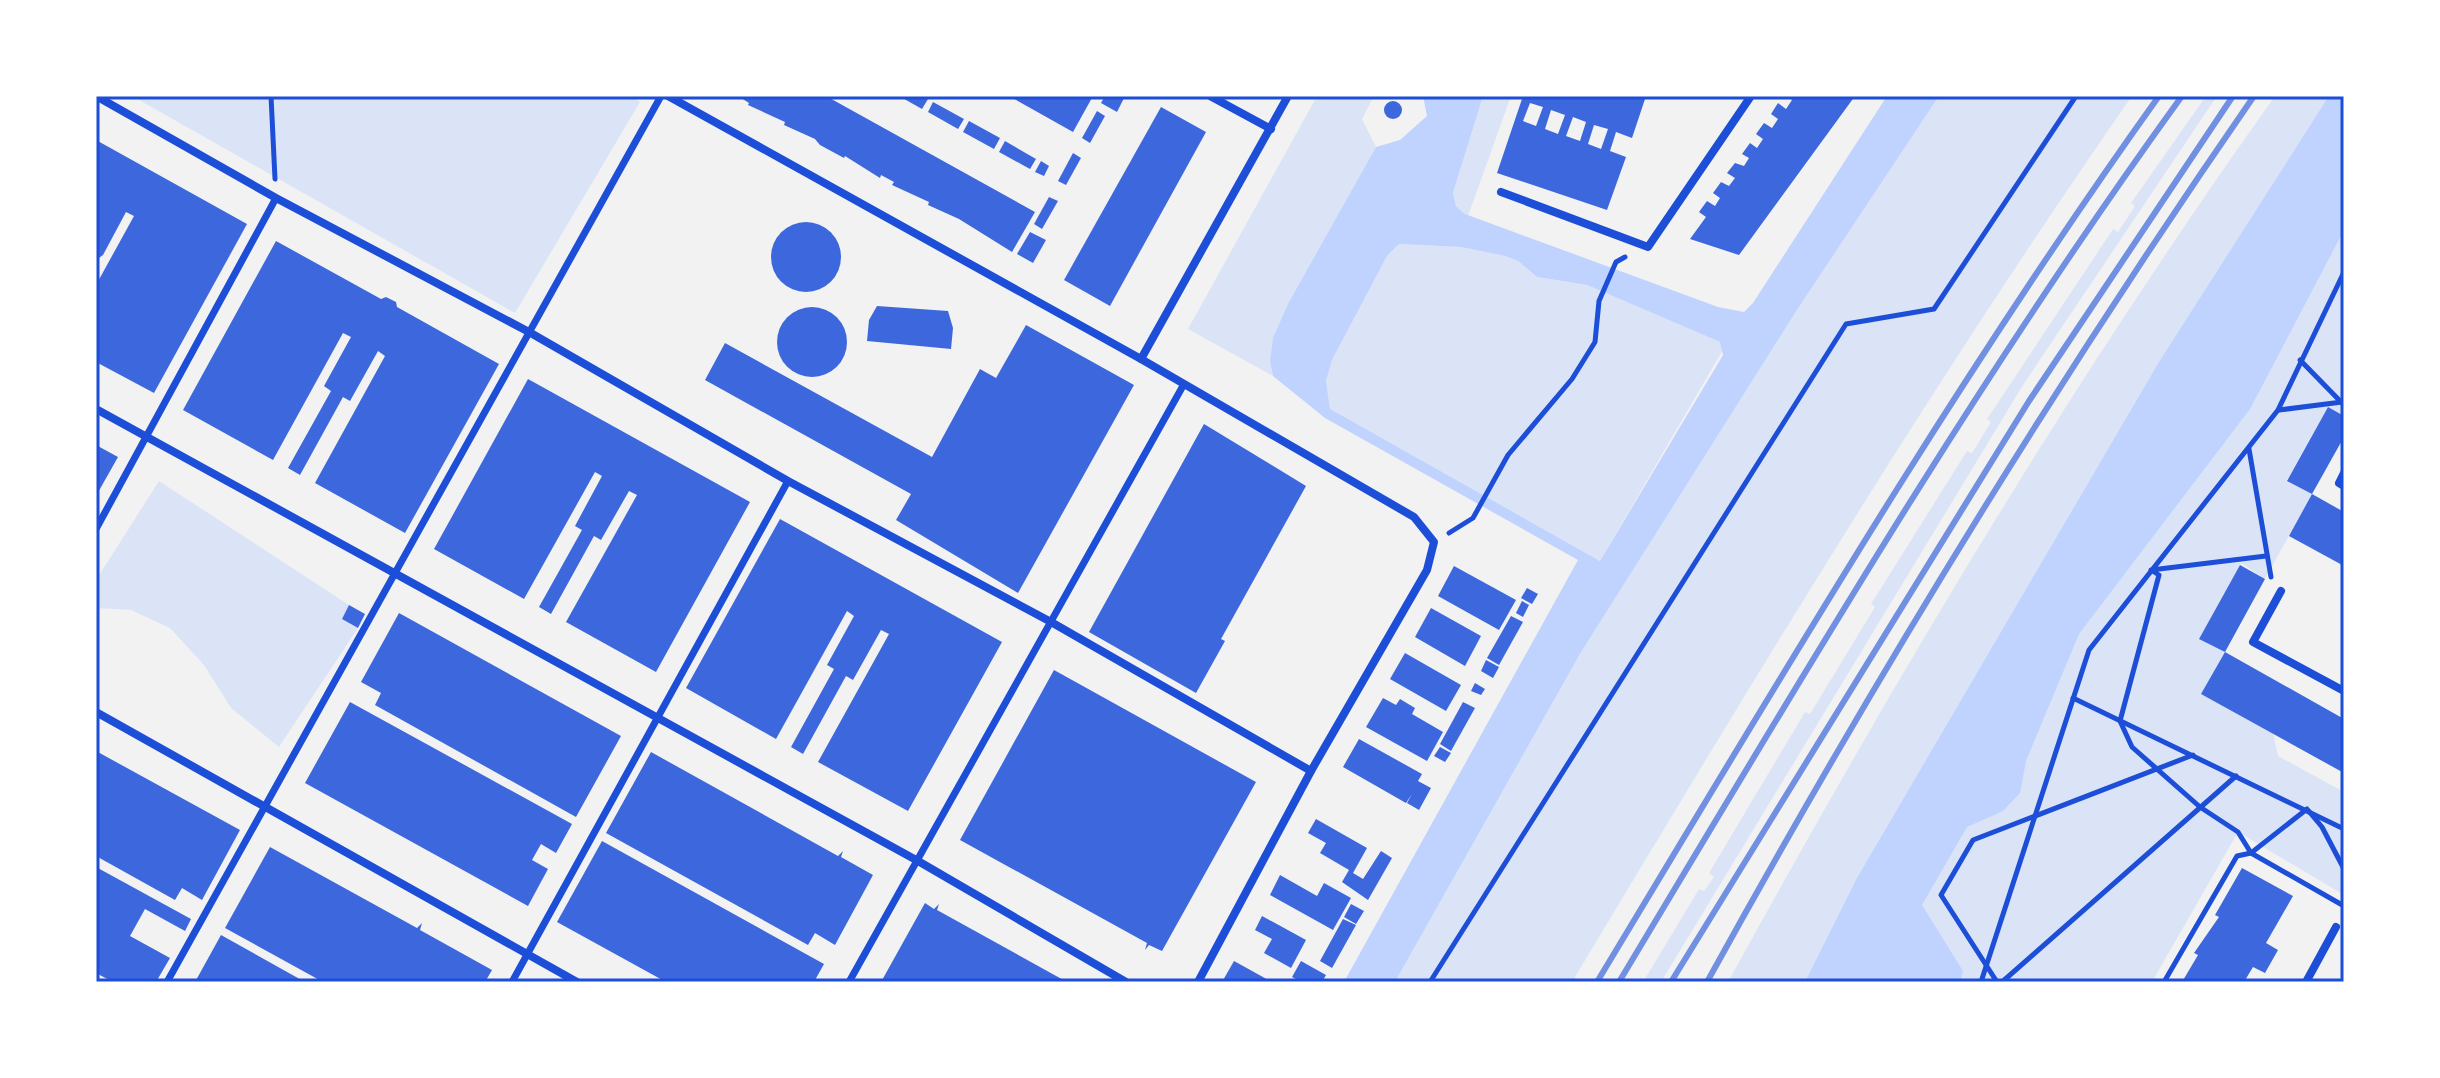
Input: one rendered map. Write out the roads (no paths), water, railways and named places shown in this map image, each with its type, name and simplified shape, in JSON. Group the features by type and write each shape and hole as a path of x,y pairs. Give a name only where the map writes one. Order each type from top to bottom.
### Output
{"street":[{"path":"96,96 276,198 529,332 788,481 1051,622 1311,771"},
{"path":"167,982 661,96"},
{"path":"668,96 1141,359 1414,517 1434,542 1427,570 1311,771 1198,982"},
{"path":"1210,96 1271,129"},
{"path":"1141,359 1288,96"},
{"path":"1501,192 1648,247 1751,96"},
{"path":"96,529 276,198"},
{"path":"849,982 1184,384"},
{"path":"96,409 918,861 1126,982"},
{"path":"2344,473 2339,483 2344,486"},
{"path":"512,982 788,481"},
{"path":"2281,591 2253,642 2344,691"},
{"path":"96,712 577,982"},
{"path":"2306,982 2336,927"}],"water":[{"path":"1423,96 1483,96 1453,193 1456,206 1465,214 1718,307 1744,312 1753,303 1887,96 1939,96 1795,313 1580,654 1395,982 1344,982 1578,560 1325,418 1273,376 1270,362 1273,338 1288,304 1376,147 1400,140 1427,116","holes":["1399,244 1461,247 1518,261 1537,277 1587,285 1720,342 1723,355 1600,561 1330,409 1326,381 1332,360 1387,256"]},
{"path":"2329,96 2344,96 2344,230 2250,409 2079,634 2026,761 2020,793 2003,811 1967,827 1922,905 1963,971 1960,982 1805,982 1857,878 2159,362"}],"railway":[{"path":"1597,982 1939,422 2159,96"},
{"path":"1619,982 1961,422 2032,312 2182,96"},
{"path":"1671,982 2029,401 2233,96"},
{"path":"1707,982 1836,755 1969,532 2109,312 2254,96"}]}
